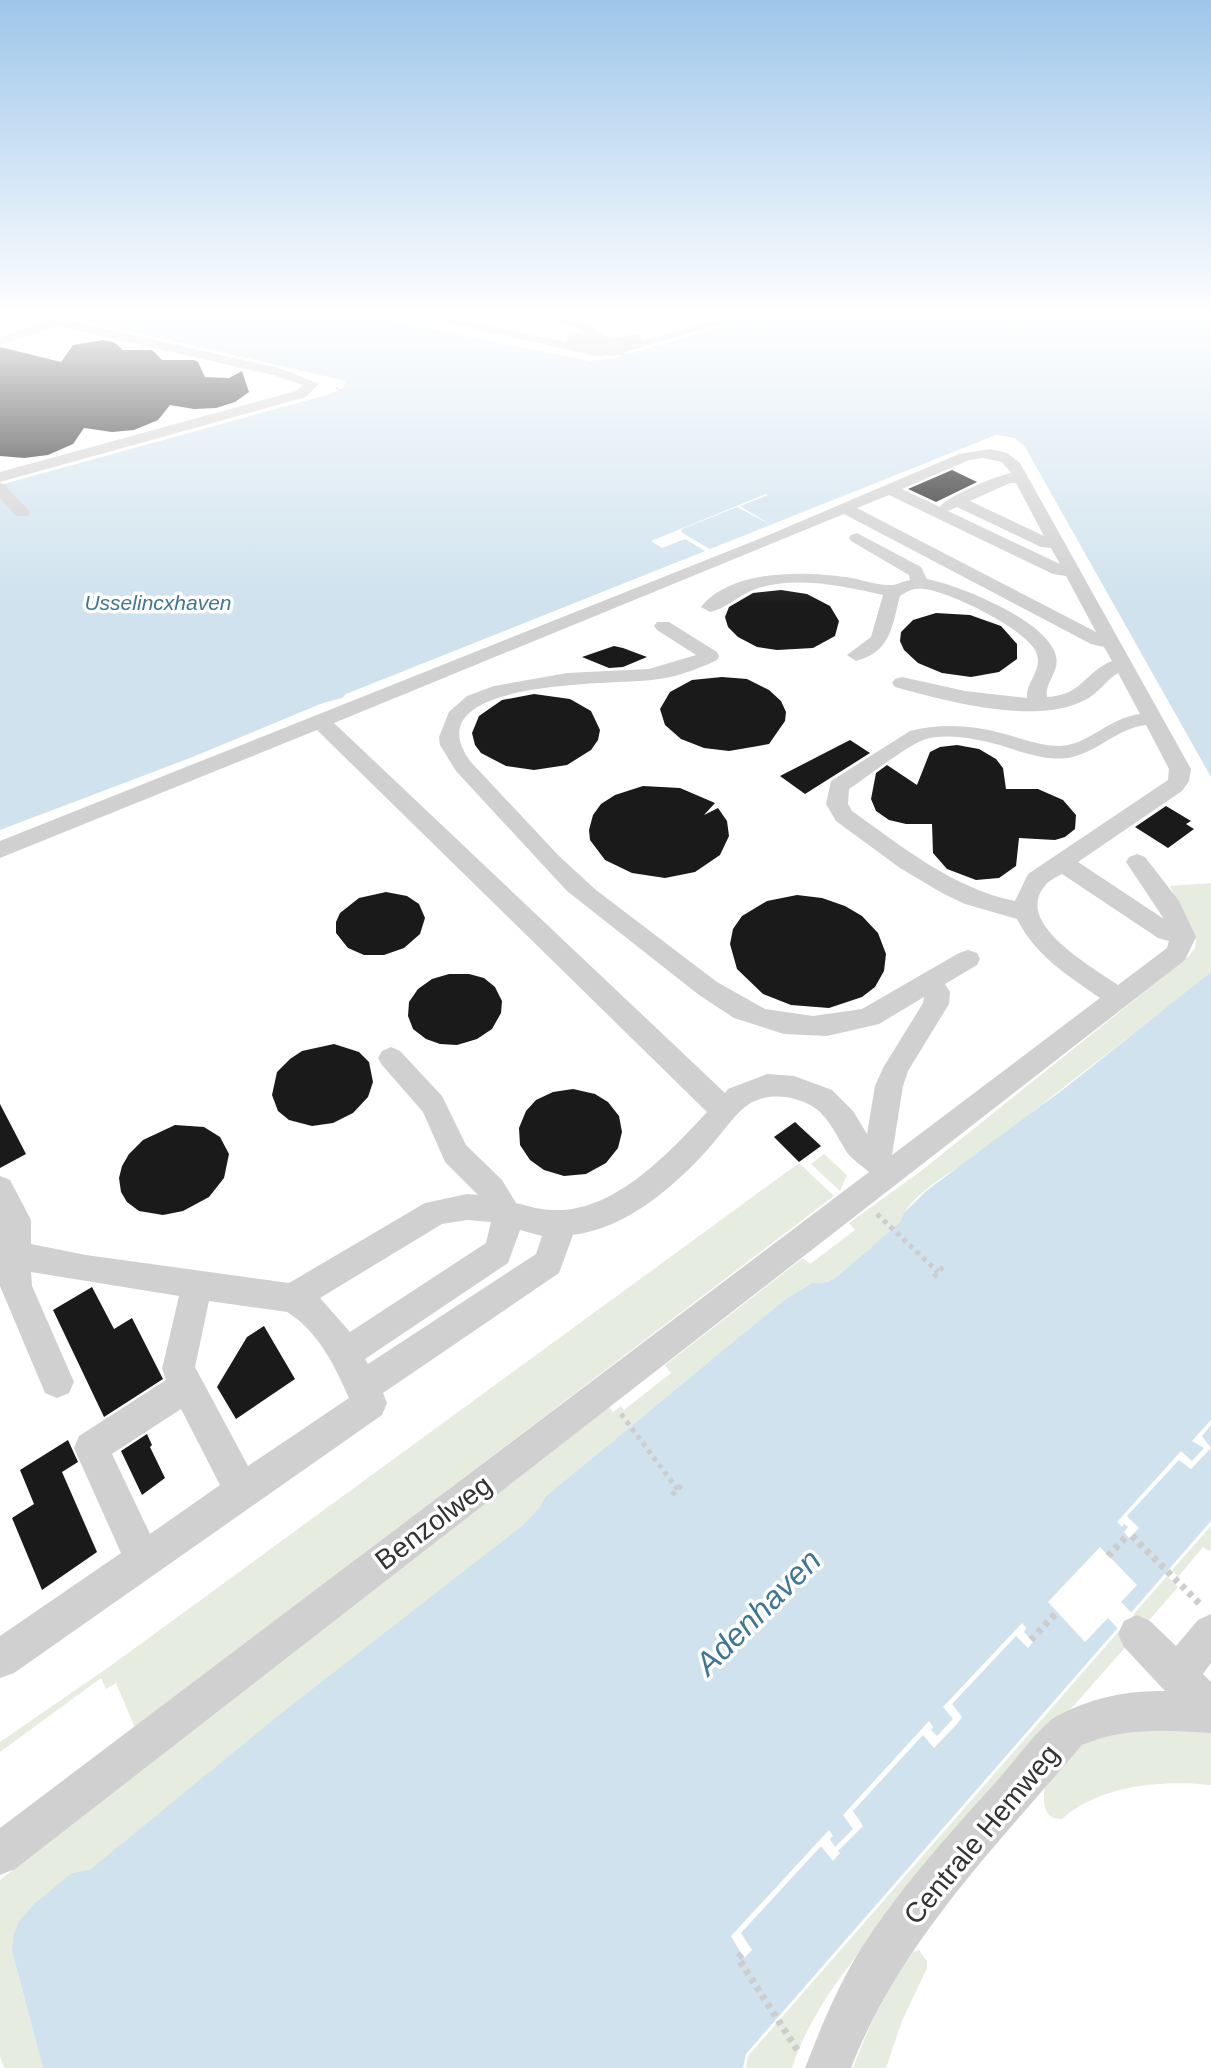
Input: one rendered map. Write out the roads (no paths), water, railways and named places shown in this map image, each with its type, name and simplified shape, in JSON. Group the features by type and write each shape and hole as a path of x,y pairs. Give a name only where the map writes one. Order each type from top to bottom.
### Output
{"street":[{"path":"0,477 241,411"},
{"path":"0,850 979,453 992,453 1008,458 1021,478 1178,763 1178,781 1030,887 1025,903 1025,912 1042,942 1119,998"},
{"path":"936,511 1008,478 1021,478"},
{"path":"890,489 1059,570 1072,572"},
{"path":"957,501 1047,543 1057,543"},
{"path":"844,508 1098,640 1111,643"},
{"path":"857,538 911,568 917,574 918,583"},
{"path":"710,607 741,588 786,578 844,583 895,592"},
{"path":"663,626 710,656 664,672 562,679 528,684 487,695 467,706 454,720 449,738 450,746 463,766 565,876 708,989 738,1009 788,1025 842,1024 870,1017 968,959"},
{"path":"902,683 965,697 1038,704 1084,694 1107,669 1123,664"},
{"path":"1025,912 973,900 938,883 844,816 837,804 839,786 917,735 930,732 959,731 1028,748 1060,752 1086,747 1123,724 1154,719"},
{"path":"321,722 725,1111"},
{"path":"1138,862 1159,889 1184,937"},
{"path":"1062,863 1167,932 1184,937"},
{"name":"Benzolweg","path":"0,1854 878,1185 1176,954 1181,949 1184,937"},
{"path":"878,1185 889,1086 896,1068 936,1004 937,992 930,981"},
{"path":"391,1058 436,1110 446,1137 460,1158 491,1187 505,1212"},
{"path":"292,1298 436,1212 467,1207 505,1212 538,1222 562,1223 587,1220 604,1214 639,1194 687,1153 738,1097 756,1087 780,1085 808,1091 834,1107 860,1147 878,1185"},
{"path":"0,1189 16,1220 8,1254 16,1286 57,1382"},
{"path":"0,1660 370,1403 325,1323 314,1311 292,1298 86,1269 8,1254"},
{"path":"197,1284 178,1369 242,1491"},
{"path":"1137,1634 1200,1700 1207,1712"},
{"name":"Centrale Hemweg","path":"813,2059 850,2011 873,1968 900,1929 1068,1731 1094,1719 1125,1710 1207,1712"}],"lane":[{"path":"0,488 22,513"},
{"path":"856,655 878,640 889,598 895,592 918,583 930,584 1020,625 1035,636 1047,659 1046,675 1036,691 1038,704"},
{"path":"343,1355 496,1253 506,1226 505,1212"},
{"path":"361,1388 548,1263 562,1223"},
{"path":"144,1560 91,1448 187,1386"},
{"path":"1177,1675 1207,1620"}],"water":[{"name":"Usselincxhaven","path":"270,411 1211,411 1211,777 1025,447 1015,438 996,435 346,694 342,698 323,703 190,758 0,830 0,485"},
{"name":"Adenhaven","path":"1211,972 1211,1521 746,2054 743,2068 43,2068 12,1951 14,1933 19,1921 34,1904 72,1873 91,1869 283,1712 523,1525 540,1507 545,1497 784,1300 812,1283 828,1282 839,1275 900,1222 904,1213 926,1191 1065,1088"}]}
